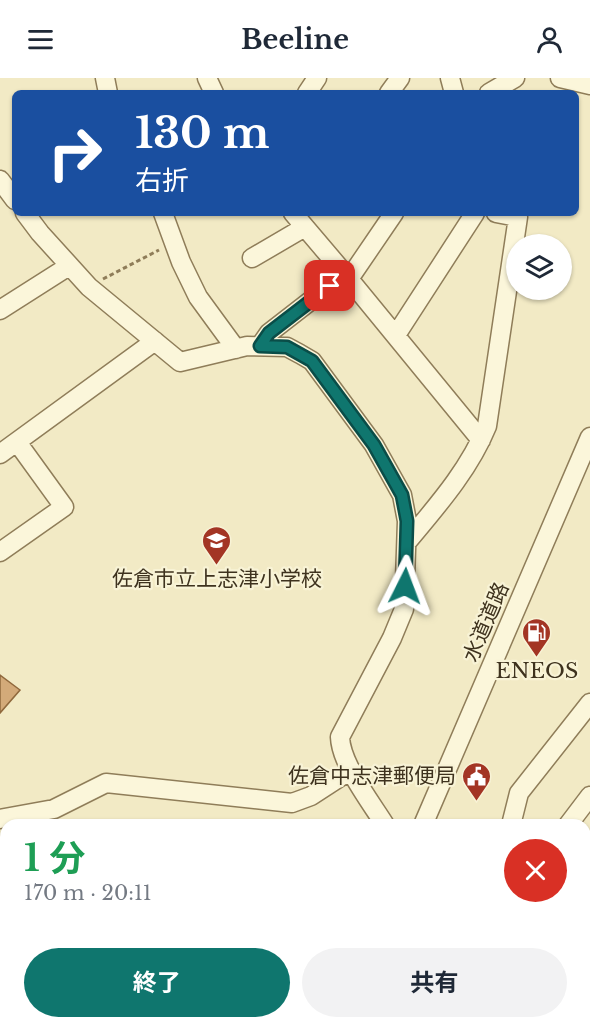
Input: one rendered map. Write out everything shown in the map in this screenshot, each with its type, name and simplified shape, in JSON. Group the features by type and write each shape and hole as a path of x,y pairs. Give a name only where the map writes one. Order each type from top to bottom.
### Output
{"street":[{"path":"494,90 515,78"},
{"path":"560,78 590,85"},
{"path":"0,180 12,196"},
{"path":"27,216 88,287 180,362 260,346 287,347 312,361 374,445 393,477 402,495 407,521 404,609 392,638 340,736 340,747 351,770 381,819"},
{"path":"164,216 198,297 236,349"},
{"path":"260,346 269,333 347,277 392,216"},
{"path":"396,335 473,216"},
{"path":"407,542 453,486 481,441 487,426 517,216"},
{"path":"252,258 301,219 481,441"},
{"path":"0,310 69,266"},
{"path":"0,454 155,342"},
{"name":"水道道路","path":"426,819 583,472 590,437"},
{"path":"0,552 64,507 17,442"},
{"path":"513,819 519,794 590,703"},
{"path":"0,819 56,817 106,783 292,803 311,796 351,770"},
{"path":"573,819 590,796"}],"path":[{"path":"88,287 174,242"}],"building":[{"path":"0,675 20,690 0,713"}],"place":[{"name":"佐倉市立上志津小学校","path":"217,566"},
{"name":"ENEOS","path":"537,658"},
{"name":"佐倉中志津郵便局","path":"477,802"}],"route":[{"path":"330,286 269,333 260,346 287,347 312,361 374,445 402,495 407,521 405,586"}]}
